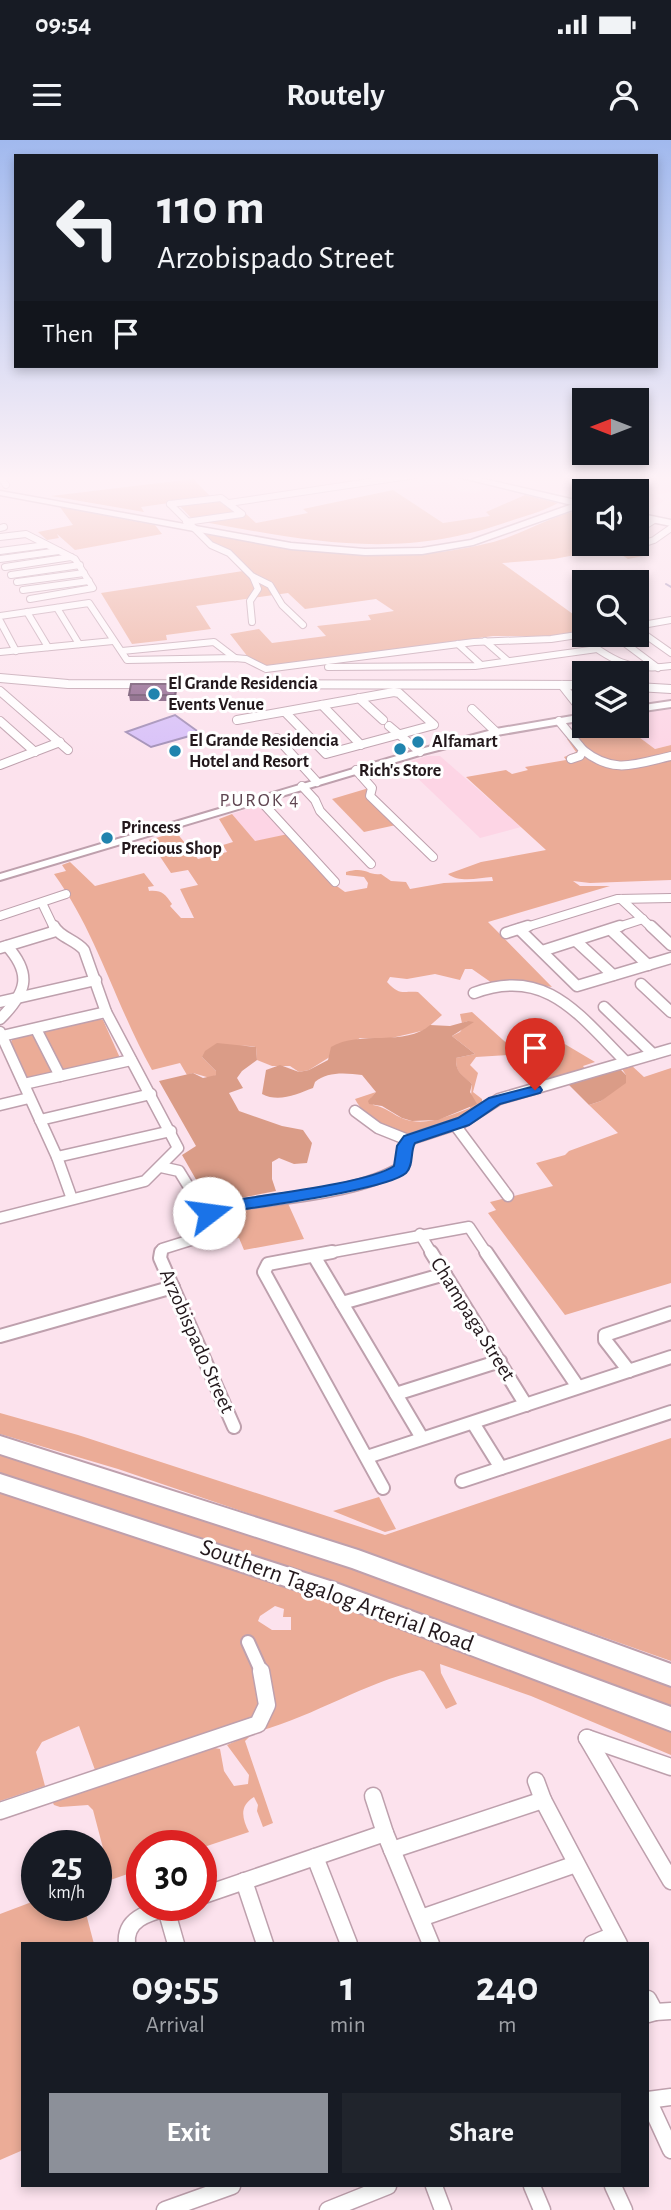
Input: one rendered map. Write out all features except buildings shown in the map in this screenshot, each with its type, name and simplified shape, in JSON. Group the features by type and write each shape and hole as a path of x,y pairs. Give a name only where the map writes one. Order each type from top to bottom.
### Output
{"highway":[{"name":"Southern Tagalog Arterial Road","path":"0,1445 358,1560 671,1675"},
{"name":"Southern Tagalog Arterial Road","path":"0,1483 311,1585 671,1719"}],"street":[{"path":"9,572 30,601 91,590 93,587 84,573 17,582"},
{"path":"11,575 34,572"},
{"path":"248,572 271,586 282,605 303,625"},
{"path":"252,622 251,600 258,589 253,577"},
{"path":"23,590 89,581"},
{"path":"16,651 1,624 27,612 89,603 127,660 235,658 246,659 266,669 485,641 572,636"},
{"path":"57,608 79,644"},
{"path":"27,612 48,647"},
{"path":"649,626 669,622"},
{"path":"649,637 671,653"},
{"path":"551,639 568,654"},
{"path":"0,641 11,640"},
{"path":"518,640 538,657"},
{"path":"0,652 113,641"},
{"path":"485,641 508,661"},
{"path":"122,651 217,642 235,658"},
{"path":"193,644 195,660"},
{"path":"458,644 480,664"},
{"path":"595,647 615,661"},
{"path":"630,647 658,668"},
{"path":"165,648 166,661"},
{"path":"424,648 444,666"},
{"path":"290,667 480,664 597,649"},
{"path":"649,668 671,666"},
{"path":"0,678 68,684 572,685"},
{"path":"562,685 572,699"},
{"path":"649,688 671,689"},
{"path":"0,691 68,750"},
{"path":"237,720 397,692 434,725 326,754 285,712"},
{"path":"359,698 420,752"},
{"path":"649,707 671,704"},
{"path":"322,705 361,745"},
{"path":"472,709 496,732"},
{"path":"0,877 420,752 496,732 572,718"},
{"path":"0,721 35,752"},
{"path":"559,721 596,762 613,767 671,756"},
{"path":"277,738 317,782"},
{"path":"0,765 60,742"},
{"path":"571,759 580,756 583,750"},
{"path":"0,754 9,762"},
{"path":"356,770 372,788 370,796 433,857"},
{"path":"302,786 320,810 370,864"},
{"path":"259,799 335,882"},
{"path":"0,916 43,905 48,899 65,894"},
{"path":"506,933 621,898 671,898"},
{"path":"621,898 671,944"},
{"path":"1,1215 145,1181 178,1148 106,1012 83,950 78,943 56,930 43,905"},
{"path":"542,951 643,919"},
{"path":"519,929 575,986 671,958"},
{"path":"4,947 56,930"},
{"path":"611,930 648,965"},
{"path":"660,934 671,931"},
{"path":"576,941 613,975"},
{"path":"0,1019 18,998 25,971 18,957 4,947"},
{"path":"0,1002 96,980"},
{"path":"474,993 484,987 506,983 546,990 566,1004 626,1062"},
{"path":"641,984 671,1012"},
{"path":"604,1007 653,1054"},
{"path":"72,1199 57,1157 1,1034 106,1012"},
{"path":"36,1028 60,1076"},
{"path":"355,1111 378,1128 408,1140 455,1125 494,1101 671,1049"},
{"path":"24,1084 131,1060"},
{"path":"40,1120 151,1094"},
{"path":"0,1105 29,1098"},
{"path":"455,1125 508,1196"},
{"path":"57,1157 171,1131"},
{"name":"Arzobispado Street","path":"234,1427 160,1251 209,1233 212,1227 209,1214 211,1210 390,1175 402,1168 408,1140"},
{"path":"161,1167 179,1171 195,1197"},
{"path":"383,1488 264,1272 265,1266 271,1262 314,1256 459,1226 471,1228 578,1387"},
{"name":"Champaga Street","path":"420,1234 526,1405"},
{"path":"314,1256 422,1438"},
{"path":"342,1303 445,1274"},
{"path":"0,1336 173,1287"},
{"path":"629,1371 605,1340 605,1335 671,1313"},
{"path":"396,1394 500,1361"},
{"path":"367,1457 578,1387 669,1361"},
{"path":"462,1480 671,1412"},
{"path":"473,1423 501,1468"},
{"path":"0,1811 258,1724 265,1714 267,1693 261,1670 248,1642"},
{"path":"671,1767 587,1738 671,1881"},
{"path":"536,1781 542,1800 616,1940"},
{"path":"373,1796 385,1833 431,1942"},
{"path":"392,1850 542,1800"},
{"path":"217,1890 385,1833"},
{"path":"315,1857 348,1942"},
{"path":"421,1918 576,1864"},
{"path":"244,1881 264,1942"},
{"path":"126,1942 124,1936 129,1925 134,1921"},
{"path":"172,1921 176,1942"},
{"path":"649,2100 671,2097"},
{"path":"649,2102 671,2150"},
{"path":"165,2210 229,2187"},
{"path":"328,2210 352,2206 386,2187"},
{"path":"435,2187 443,2210"},
{"path":"532,2187 542,2210"},
{"path":"613,2187 624,2210"}],"shaded area":[{"path":"239,572 514,572 572,613 572,633 493,636 267,667 248,657 230,634 259,629 272,643 326,636 317,626 371,620 368,615 394,611 376,599 305,609 288,593 196,606 211,629 166,635 167,640 132,644 101,593"},
{"path":"671,706 671,745 655,749 640,738 649,738 649,709"},
{"path":"175,715 200,733 151,747 126,732"},
{"path":"640,738 655,749 671,745 671,880 590,883 573,881 580,886 610,886 488,922 552,987 506,981 492,983 472,969 465,969 460,980 435,974 407,979 390,977 387,982 395,989 401,992 418,992 442,1015 425,1030 387,1039 360,1038 309,1070 299,1072 290,1066 272,1066 257,1060 256,1047 242,1046 202,1057 216,1071 216,1075 210,1078 193,1073 187,1075 180,1063 152,1070 82,921 54,874 66,871 62,865 70,862 95,886 144,873 154,886 148,887 149,891 165,895 172,904 170,906 181,918 194,918 180,889 198,885 188,870 171,873 149,840 176,832 198,859 227,852 223,845 233,842 219,819 232,814 255,841 288,834 334,884 345,892 367,888 368,883 364,877 346,875 346,872 353,870 381,874 391,881 406,882 410,889 444,883 493,881 492,877 463,879 448,874 481,862 546,850 466,777 506,770 512,774 528,770 525,767 566,760 564,757 576,752 567,739"},
{"path":"427,756 440,756 521,827 480,838 409,770 402,771 397,766"},
{"path":"369,788 396,825 364,832 332,799"},
{"path":"262,804 288,834 255,842 232,814"},
{"path":"472,1012 513,1049 544,1039 558,1040 595,1062 583,1066 587,1072 546,1084 525,1065 524,1059 508,1055 476,1057 470,1065 478,1073 473,1092 482,1099 482,1105 467,1117 411,1134 402,1134 378,1124 365,1113 355,1099 376,1092 371,1098 373,1105 413,1121 438,1119 470,1108 472,1084 458,1071 456,1058 475,1054 452,1036 460,1032 468,1021 462,1023 460,1014"},
{"path":"95,1018 103,1020 120,1058 28,1079 11,1042 14,1037"},
{"path":"474,1022 452,1036 475,1054 456,1058 456,1063 458,1071 472,1084 470,1092 477,1104 438,1120 412,1121 382,1106 369,1104 368,1101 376,1092 362,1075 331,1074 320,1078 313,1088 288,1097 275,1098 262,1094 266,1070 280,1065 299,1072 309,1070 328,1060 331,1047 342,1042 408,1035 420,1032 430,1025 450,1026"},
{"path":"217,1043 256,1047 257,1060 237,1078 243,1088 229,1093 239,1111 282,1126 303,1130 312,1143 307,1163 294,1164 279,1158 272,1162 272,1179 276,1191 210,1204 182,1155 196,1146 159,1081 193,1073 203,1078 216,1075 216,1071 202,1057 205,1051"},
{"path":"631,1065 644,1077 671,1068 671,1283 565,1315 488,1213 496,1210 490,1202 553,1186 536,1163 565,1155 569,1151 618,1133 589,1105 601,1101 626,1075 622,1069"},
{"path":"619,1068 626,1075 626,1083 601,1101 589,1105 567,1083"},
{"path":"286,1199 304,1239 244,1250 239,1238 228,1240 217,1212"},
{"path":"0,1413 78,1435 385,1535 671,1438 671,1661 118,1469 0,1434"},
{"path":"0,1450 354,1565 671,1683 671,1710 328,1582 0,1475"},
{"path":"0,1491 250,1572 671,1728 671,1755 531,1696 440,1664 441,1673 457,1704 446,1709 424,1672 420,1670 379,1683 301,1717 260,1731 261,1727 257,1674 260,1718 95,1770 79,1726 42,1742 36,1752 45,1786 0,1801","holes":["275,1606 284,1609 283,1617 291,1617 291,1630 272,1630 258,1621 260,1616"]},
{"path":"379,1497 396,1529 385,1532 333,1511"},
{"path":"252,1734 245,1741 273,1823 263,1827 254,1797 246,1804 243,1813 249,1832 217,1843 217,1830 126,1830 126,1875 112,1879 112,1830 98,1830 93,1810 88,1805 60,1807 52,1801 215,1748 220,1749 224,1771 234,1786 248,1784 249,1775 227,1745"},
{"path":"21,1906 21,1921 88,1921 93,1942 21,1942 21,2151 0,2160 0,1914"}],"waterway":[{"path":"666,584 671,587"}],"place":[{"name":"El Grande Residencia Events Venue","path":"154,694"},
{"name":"Alfamart","path":"418,742"},
{"name":"Rich's Store","path":"400,749"},
{"name":"El Grande Residencia Hotel and Resort","path":"175,751"},
{"name":"Princess Precious Shop","path":"107,838"}],"district":[{"name":"PUROK 4","path":"260,800"}],"route":[{"path":"209,1213 217,1208 348,1185 393,1174 402,1168 405,1146 409,1139 463,1122 494,1101 535,1090"}]}
